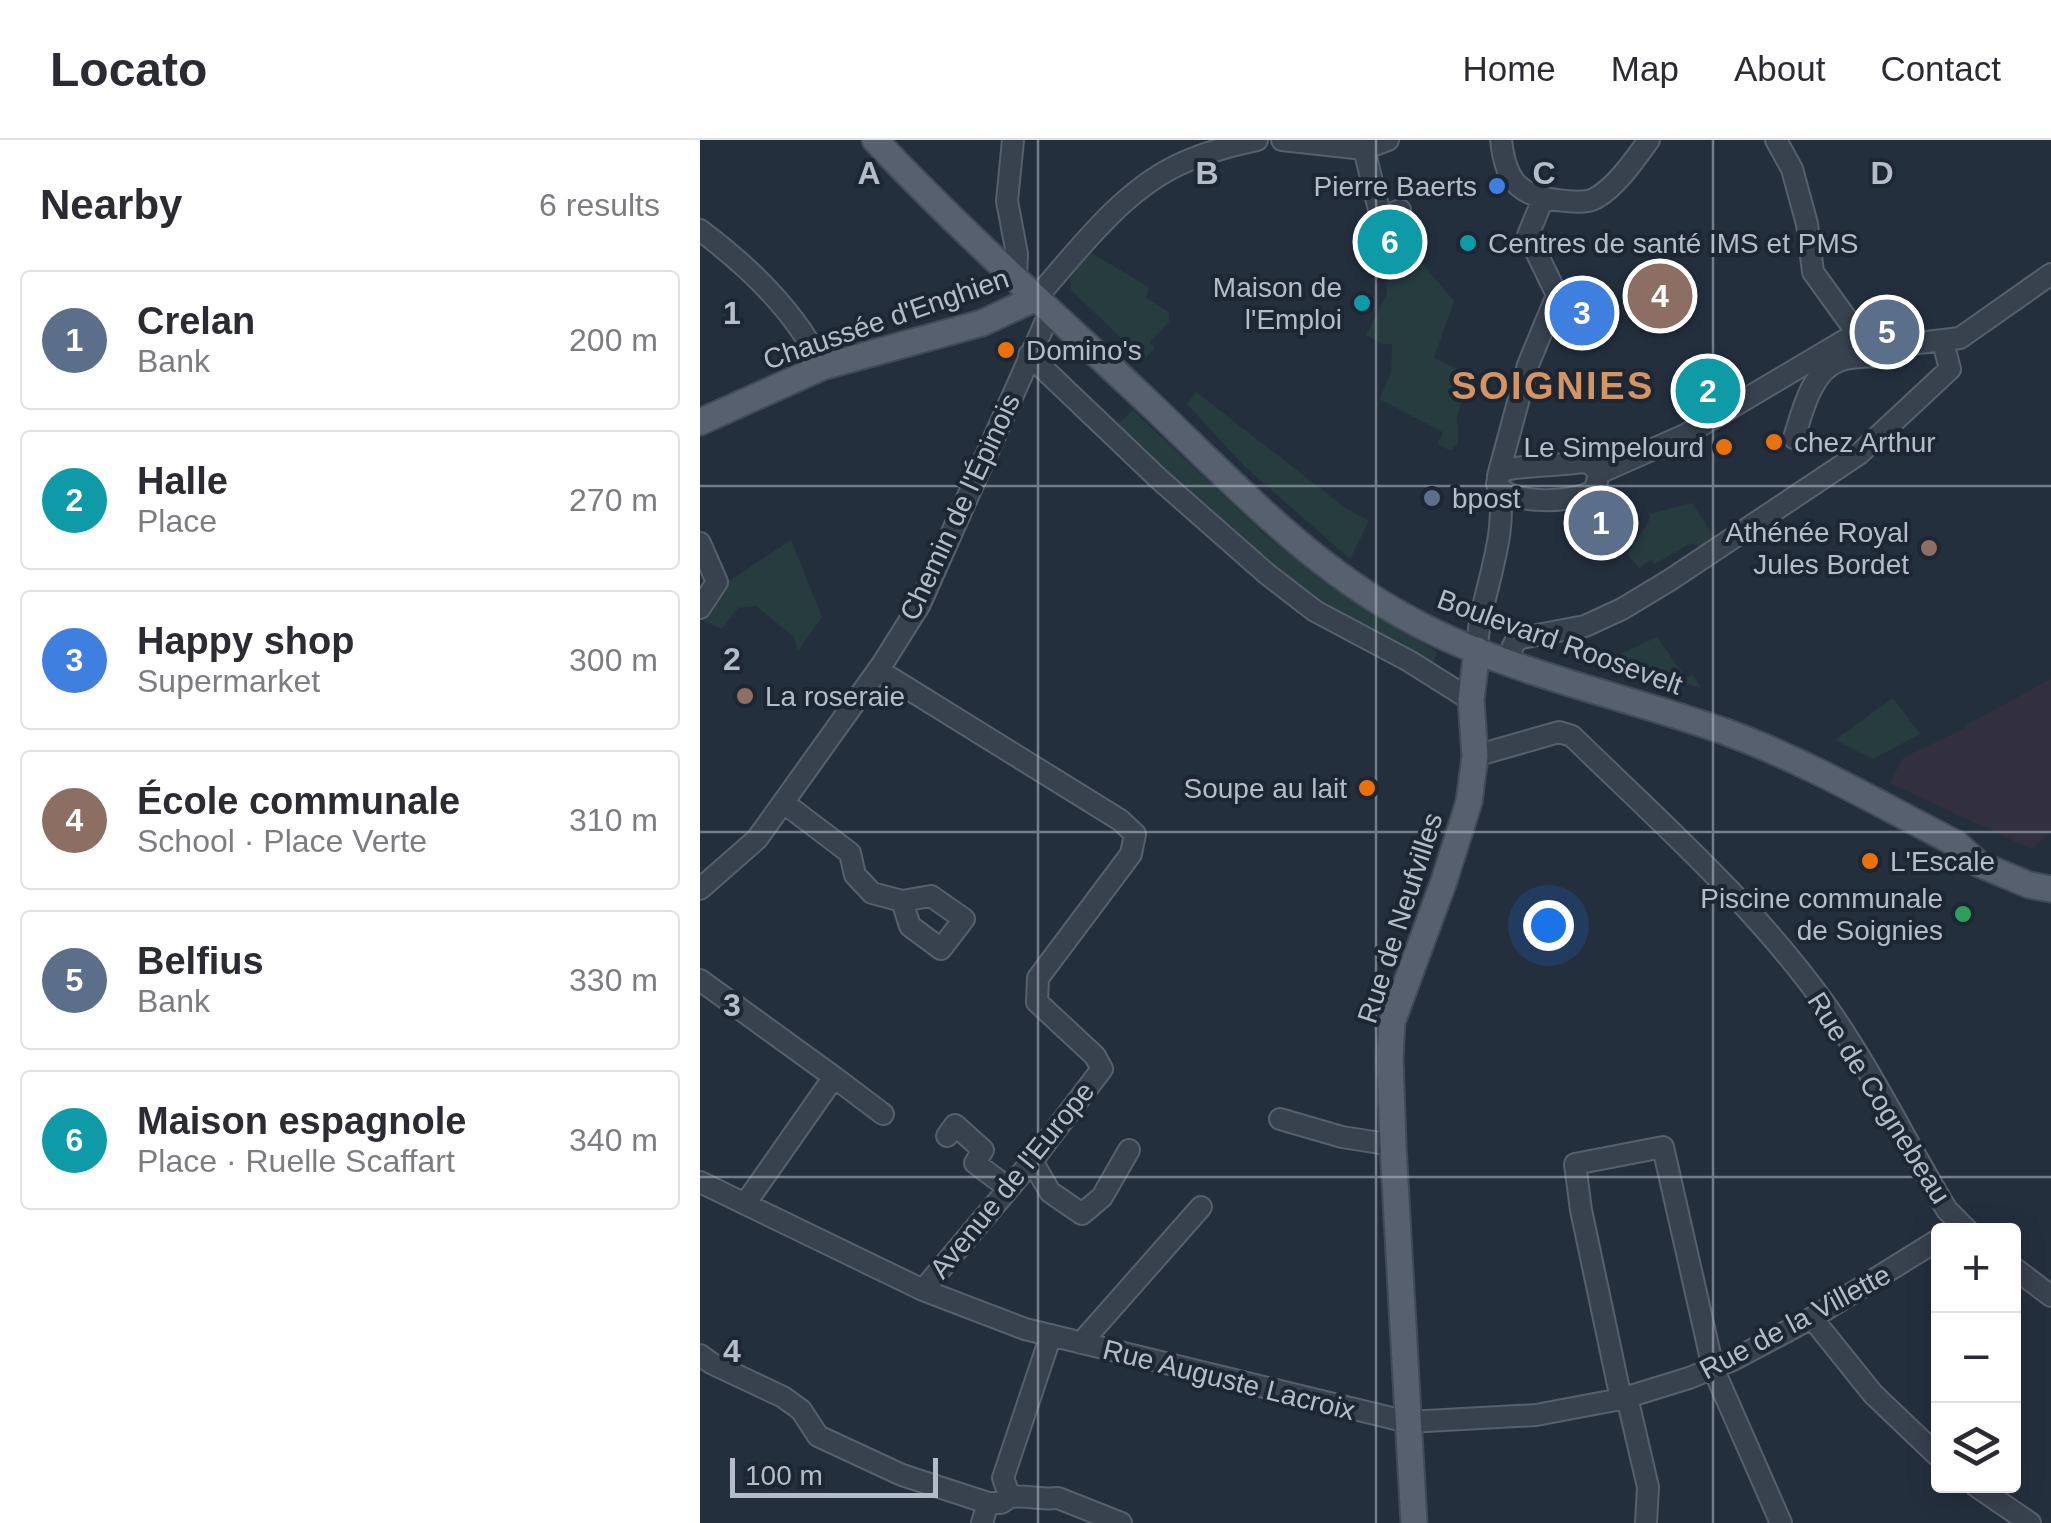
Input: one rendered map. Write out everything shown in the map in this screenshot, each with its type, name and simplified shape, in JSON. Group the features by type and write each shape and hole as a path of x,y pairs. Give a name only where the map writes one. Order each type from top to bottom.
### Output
{"main road":[{"name":"Boulevard Roosevelt","path":"874,140 1043,305 1297,542 1345,580 1407,618 1476,650 1742,738 1957,844 1970,844 2010,862 2034,874 2047,887"},
{"name":"Chaussée d'Enghien","path":"700,422 822,368 1043,305"},
{"name":"Rue de Neufvilles","path":"1414,1523 1390,1058 1392,1022 1469,802 1475,756 1471,700 1476,650"}],"street":[{"path":"1013,140 1007,200 1017,254 1016,278"},
{"name":"Chemin de l'Épinois","path":"700,889 757,839 878,670 920,604 1029,356 1043,305 1101,226 1152,181 1197,156 1256,140"},
{"path":"1282,140 1364,150 1388,140"},
{"path":"1501,140 1504,168 1521,190 1543,199 1575,202 1597,198 1632,164 1649,140"},
{"path":"1776,140 1792,169 1813,272 1857,332 1885,346 1943,342 1973,332 2051,274"},
{"path":"1364,150 1381,218 1400,210"},
{"name":"Rue de Neufvilles","path":"1476,650 1528,365 1557,295 1528,235 1543,199"},
{"path":"700,230 743,262 787,313 822,368"},
{"path":"1599,473 1685,435 1857,332"},
{"path":"1506,661 1521,638 1585,626 1622,610 1859,454 1950,369 1943,342"},
{"path":"1794,438 1822,372 1842,359 1880,356 1885,346"},
{"path":"1029,356 1159,479 1268,574 1315,610 1471,700"},
{"path":"1582,462 1591,464 1599,473 1595,490 1585,496 1502,493 1512,467 1558,467 1582,462"},
{"path":"700,543 717,582 700,608"},
{"name":"Avenue de l'Europe","path":"878,670 1120,820 1135,834 1131,854 1038,978 1037,1002 1095,1056 1102,1069 1032,1161 923,1290"},
{"name":"Rue de Cognebeau","path":"1475,756 1566,732 1737,898 1826,1006 1955,1223"},
{"path":"784,803 850,853 855,875 872,892 902,901"},
{"path":"700,980 883,1114"},
{"path":"745,1204 834,1077"},
{"path":"1280,1119 1352,1140 1394,1145"},
{"path":"947,1136 955,1125 984,1150 976,1163 1008,1187"},
{"path":"1646,1523 1648,1488 1624,1398 1574,1164 1664,1146 1714,1368 1781,1523"},
{"path":"1032,1161 1050,1192 1082,1214 1102,1197 1130,1150"},
{"name":"Rue Auguste Lacroix","path":"700,1182 923,1290 1025,1329 1408,1422"},
{"path":"1082,1343 1200,1207"},
{"name":"Rue de la Villette","path":"1408,1422 1536,1415 1624,1398 1714,1368 1812,1318 1931,1244"},
{"path":"2021,1273 2051,1296"},
{"path":"1812,1318 1872,1394 1931,1449"},
{"path":"995,1507 1050,1335"},
{"path":"700,1355 802,1410 818,1436 902,1475 995,1507 1030,1494 1058,1498 1122,1523"},
{"path":"1985,1493 2024,1522"}],"shaded area":[{"path":"2051,679 2051,833 2031,849 1890,783 1903,758"}],"green space":[{"path":"1088,251 1149,287 1146,298 1169,312 1169,322 1150,342 1155,349 1143,359 1071,290 1070,273"},
{"path":"1421,262 1454,301 1434,358 1471,375 1457,416 1458,443 1451,451 1438,444 1443,432 1379,399 1391,373 1392,344 1382,344 1366,335 1387,294 1386,282"},
{"path":"1196,392 1347,509 1369,521 1350,559 1244,466 1187,404"},
{"path":"1133,410 1264,534 1329,586 1437,652 1433,667 1317,605 1114,427"},
{"path":"1692,503 1719,544 1705,550 1691,543 1655,564 1651,560 1639,568 1627,554 1650,514"},
{"path":"791,540 822,617 798,651 794,637 756,606 738,608 722,629 700,619 723,585"},
{"path":"1657,637 1686,678 1693,675 1702,688 1634,669 1620,654"},
{"path":"1893,698 1920,734 1873,759 1835,740"}],"place":[{"name":"Pierre Baerts","path":"1497,186"},
{"name":"Maison espagnole","path":"1390,242"},
{"name":"Centres de santé IMS et PMS","path":"1468,243"},
{"name":"École communale","path":"1660,296"},
{"name":"Maison de l'Emploi","path":"1362,303"},
{"name":"Happy shop","path":"1582,313"},
{"name":"Belfius","path":"1887,332"},
{"name":"Domino's","path":"1006,350"},
{"name":"Halle","path":"1708,391"},
{"name":"chez Arthur","path":"1774,442"},
{"name":"Le Simpelourd","path":"1724,447"},
{"name":"bpost","path":"1432,498"},
{"name":"Crelan","path":"1601,523"},
{"name":"Athénée Royal Jules Bordet","path":"1929,548"},
{"name":"La roseraie","path":"745,696"},
{"name":"Soupe au lait","path":"1367,788"},
{"name":"L'Escale","path":"1870,861"},
{"name":"Piscine communale de Soignies","path":"1963,914"}],"district":[{"name":"SOIGNIES","path":"1553,386"}]}
